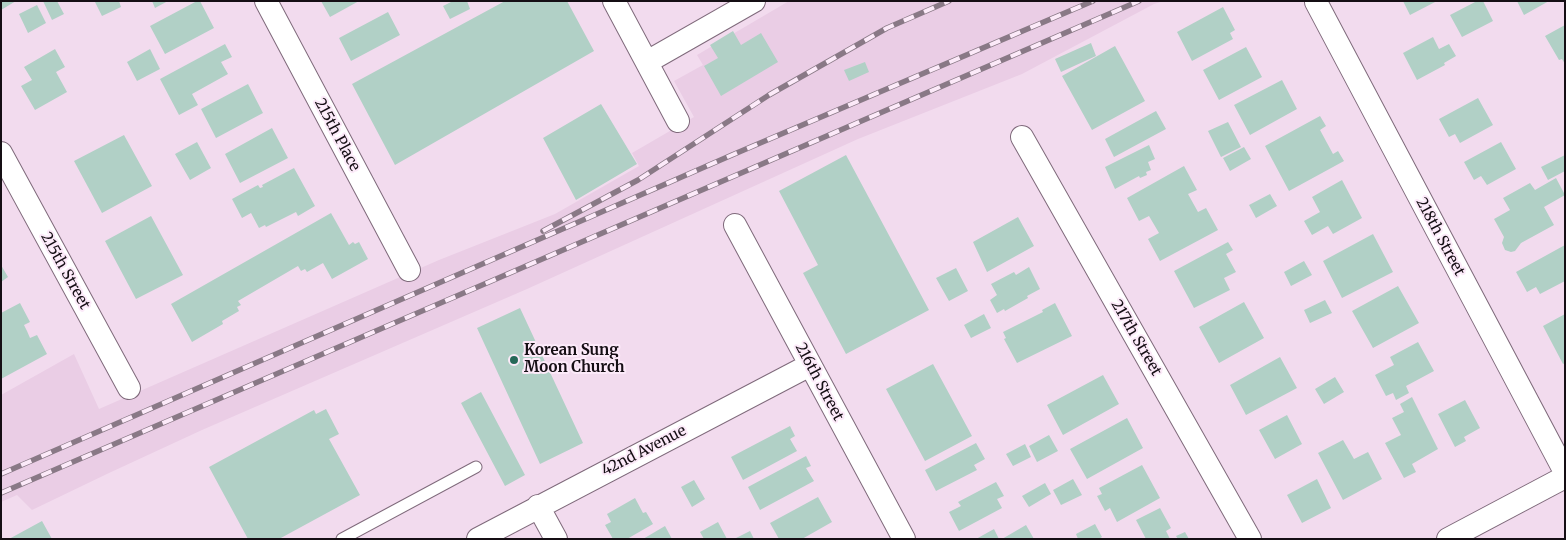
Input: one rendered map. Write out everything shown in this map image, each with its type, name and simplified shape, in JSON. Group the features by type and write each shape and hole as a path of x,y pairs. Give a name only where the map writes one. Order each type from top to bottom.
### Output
{"street":[{"name":"215th Place","path":"266,1 409,270"},
{"path":"614,1 678,121"},
{"path":"646,62 754,1"},
{"name":"218th Street","path":"1316,2 1565,472"},
{"name":"217th Street","path":"1022,137 1250,539"},
{"name":"215th Street","path":"1,153 130,388"},
{"name":"216th Street","path":"735,225 904,539"},
{"name":"42nd Avenue","path":"478,539 810,365"},
{"path":"1448,539 1565,477"},
{"path":"538,506 556,539"}],"lane":[{"path":"342,539 476,467"}],"shaded area":[{"path":"789,1 1164,1 1154,4 1022,74 858,139 527,289 202,430 32,510 17,495 1,502 1,395 74,354 99,409 439,260 555,214 639,166 632,153 694,117 674,81 703,65 697,55"}],"building":[{"path":"1,1 16,1 1,10"},
{"path":"43,1 57,1 64,14 52,20"},
{"path":"119,1 121,7 102,16 95,2"},
{"path":"152,1 168,1 155,8"},
{"path":"200,1 214,28 165,54 150,26"},
{"path":"321,1 359,1 330,17"},
{"path":"453,1 467,1 470,9 450,19 443,6"},
{"path":"505,1 567,1 594,51 395,165 352,84"},
{"path":"1403,1 1437,1 1410,15"},
{"path":"1477,1 1483,1 1493,21 1462,37 1450,15"},
{"path":"1517,1 1549,1 1524,15"},
{"path":"37,5 46,23 28,33 19,14"},
{"path":"1223,7 1235,30 1230,33 1233,39 1192,61 1177,32"},
{"path":"388,12 400,35 351,61 339,38"},
{"path":"1565,25 1565,64 1562,59 1559,60 1545,36"},
{"path":"733,31 741,45 761,33 778,62 721,96 704,66 718,58 710,45"},
{"path":"1433,37 1439,49 1449,44 1456,56 1444,63 1445,65 1417,80 1403,53"},
{"path":"1091,43 1096,56 1061,72 1055,59"},
{"path":"225,44 232,57 221,62 228,74 192,94 198,105 179,115 160,79"},
{"path":"1115,46 1145,101 1092,130 1062,76"},
{"path":"1246,47 1262,77 1219,100 1203,70"},
{"path":"55,49 65,67 56,72 67,92 35,110 21,86 32,80 24,67"},
{"path":"150,49 160,69 137,81 127,62"},
{"path":"865,62 869,72 849,81 844,70"},
{"path":"1282,80 1297,109 1250,135 1234,105"},
{"path":"248,84 263,113 216,138 201,109"},
{"path":"1478,98 1493,125 1460,143 1455,134 1449,137 1439,119"},
{"path":"601,104 637,164 576,200 543,138"},
{"path":"1156,111 1166,129 1114,157 1105,139"},
{"path":"1320,116 1326,126 1320,130 1333,154 1338,151 1344,161 1289,191 1265,146"},
{"path":"1228,122 1241,147 1221,157 1208,131"},
{"path":"272,128 288,158 240,183 225,154"},
{"path":"124,135 152,186 102,213 74,161"},
{"path":"197,142 211,168 190,180 175,154"},
{"path":"1501,142 1516,169 1487,185 1481,176 1474,180 1464,162"},
{"path":"1149,145 1155,159 1148,162 1151,170 1146,172 1147,175 1140,178 1139,176 1115,189 1105,167"},
{"path":"1244,147 1251,159 1230,171 1223,158"},
{"path":"846,155 929,310 846,354 803,273 818,265 779,191"},
{"path":"1565,155 1565,171 1548,180 1541,167"},
{"path":"1184,166 1197,190 1188,194 1198,212 1206,208 1218,230 1160,261 1148,239 1159,233 1149,216 1139,221 1127,198"},
{"path":"294,168 315,206 298,216 296,212 266,227 265,225 259,228 251,213 242,218 232,199 258,185 260,188 263,187 262,185"},
{"path":"1556,178 1565,195 1544,207 1554,225 1521,243 1515,251 1505,250 1502,243 1504,237 1494,219 1510,210 1503,198 1530,183 1535,190"},
{"path":"1342,180 1362,218 1333,234 1328,226 1312,235 1304,221 1320,212 1312,197"},
{"path":"1270,194 1277,206 1256,218 1249,205"},
{"path":"331,213 349,245 353,242 355,244 359,242 368,259 332,279 323,263 307,272 305,269 301,271 298,266 238,301 241,305 237,307 239,311 222,321 223,324 192,342 171,304"},
{"path":"151,216 183,275 136,299 105,241"},
{"path":"1018,217 1034,246 987,272 973,242"},
{"path":"1373,234 1393,272 1342,298 1323,261"},
{"path":"1228,242 1233,250 1226,254 1236,272 1224,278 1230,290 1194,308 1174,271"},
{"path":"1565,245 1565,281 1540,294 1536,287 1527,292 1516,272"},
{"path":"1304,261 1312,275 1291,286 1284,272"},
{"path":"1,265 8,277 1,282"},
{"path":"1029,267 1040,289 1005,311 1004,309 997,313 990,300 997,295 991,284 1014,272 1016,275"},
{"path":"956,268 968,291 949,301 936,278"},
{"path":"1398,286 1419,323 1373,348 1352,311"},
{"path":"1325,300 1332,313 1310,323 1304,310"},
{"path":"1244,302 1264,338 1219,363 1199,327"},
{"path":"20,303 30,322 24,325 30,338 37,335 47,354 1,379 1,313"},
{"path":"1055,303 1072,336 1017,363 1004,339 1006,338 1003,332 1043,312 1042,310"},
{"path":"520,308 583,443 540,464 477,328"},
{"path":"984,314 991,328 971,338 964,325"},
{"path":"1565,314 1565,363 1563,364 1543,326"},
{"path":"1418,342 1434,371 1406,386 1409,393 1396,400 1393,393 1386,396 1375,375 1394,365 1390,357"},
{"path":"1280,357 1297,388 1246,415 1230,385"},
{"path":"933,364 972,436 925,461 886,389"},
{"path":"1103,375 1119,404 1063,435 1047,405"},
{"path":"1335,377 1344,392 1324,404 1315,389"},
{"path":"481,392 525,475 505,486 461,403"},
{"path":"1412,397 1438,449 1412,464 1416,472 1404,478 1385,443 1401,435 1392,418 1404,412 1400,404"},
{"path":"1465,400 1480,428 1464,437 1466,441 1455,447 1438,414"},
{"path":"326,409 339,434 329,439 360,495 279,539 248,539 209,467 314,410 316,414"},
{"path":"1287,415 1302,444 1275,459 1259,430"},
{"path":"1127,418 1143,448 1087,479 1070,449"},
{"path":"790,426 795,436 790,439 797,451 743,480 731,457"},
{"path":"1049,435 1058,451 1037,462 1029,446"},
{"path":"1343,440 1354,459 1368,452 1382,479 1343,500 1318,453"},
{"path":"976,443 985,459 974,465 977,470 936,491 925,470"},
{"path":"1025,444 1031,457 1013,466 1006,454"},
{"path":"806,456 811,466 806,468 814,481 760,510 748,487"},
{"path":"1142,465 1160,498 1117,522 1110,508 1105,511 1097,496 1102,494 1099,488"},
{"path":"1073,479 1082,495 1061,505 1053,490"},
{"path":"1317,479 1331,508 1302,523 1287,495"},
{"path":"694,480 705,499 692,507 681,487"},
{"path":"996,482 1004,496 997,499 1002,508 959,531 949,512 961,506 958,502"},
{"path":"1045,483 1051,494 1029,507 1022,496"},
{"path":"818,497 832,522 802,539 779,539 770,523"},
{"path":"635,498 643,513 646,512 653,524 627,539 613,539 605,525 611,522 607,514"},
{"path":"1160,508 1171,528 1166,531 1170,539 1146,539 1136,520"},
{"path":"42,521 52,539 9,539"},
{"path":"718,522 727,539 704,539 700,532"},
{"path":"1095,524 1102,537 1099,539 1078,539 1076,534"},
{"path":"1026,525 1034,539 1002,539"},
{"path":"665,526 672,539 643,539"},
{"path":"994,529 999,539 976,539"},
{"path":"750,531 754,539 734,539"},
{"path":"1185,532 1189,539 1178,539 1176,536"}],"railway":[{"path":"543,231 638,180 769,95 887,28 949,1"},
{"path":"1,474 732,155 1093,1"},
{"path":"1,493 1139,1"}],"place":[{"name":"Korean Sung Moon Church","path":"514,360"}]}
